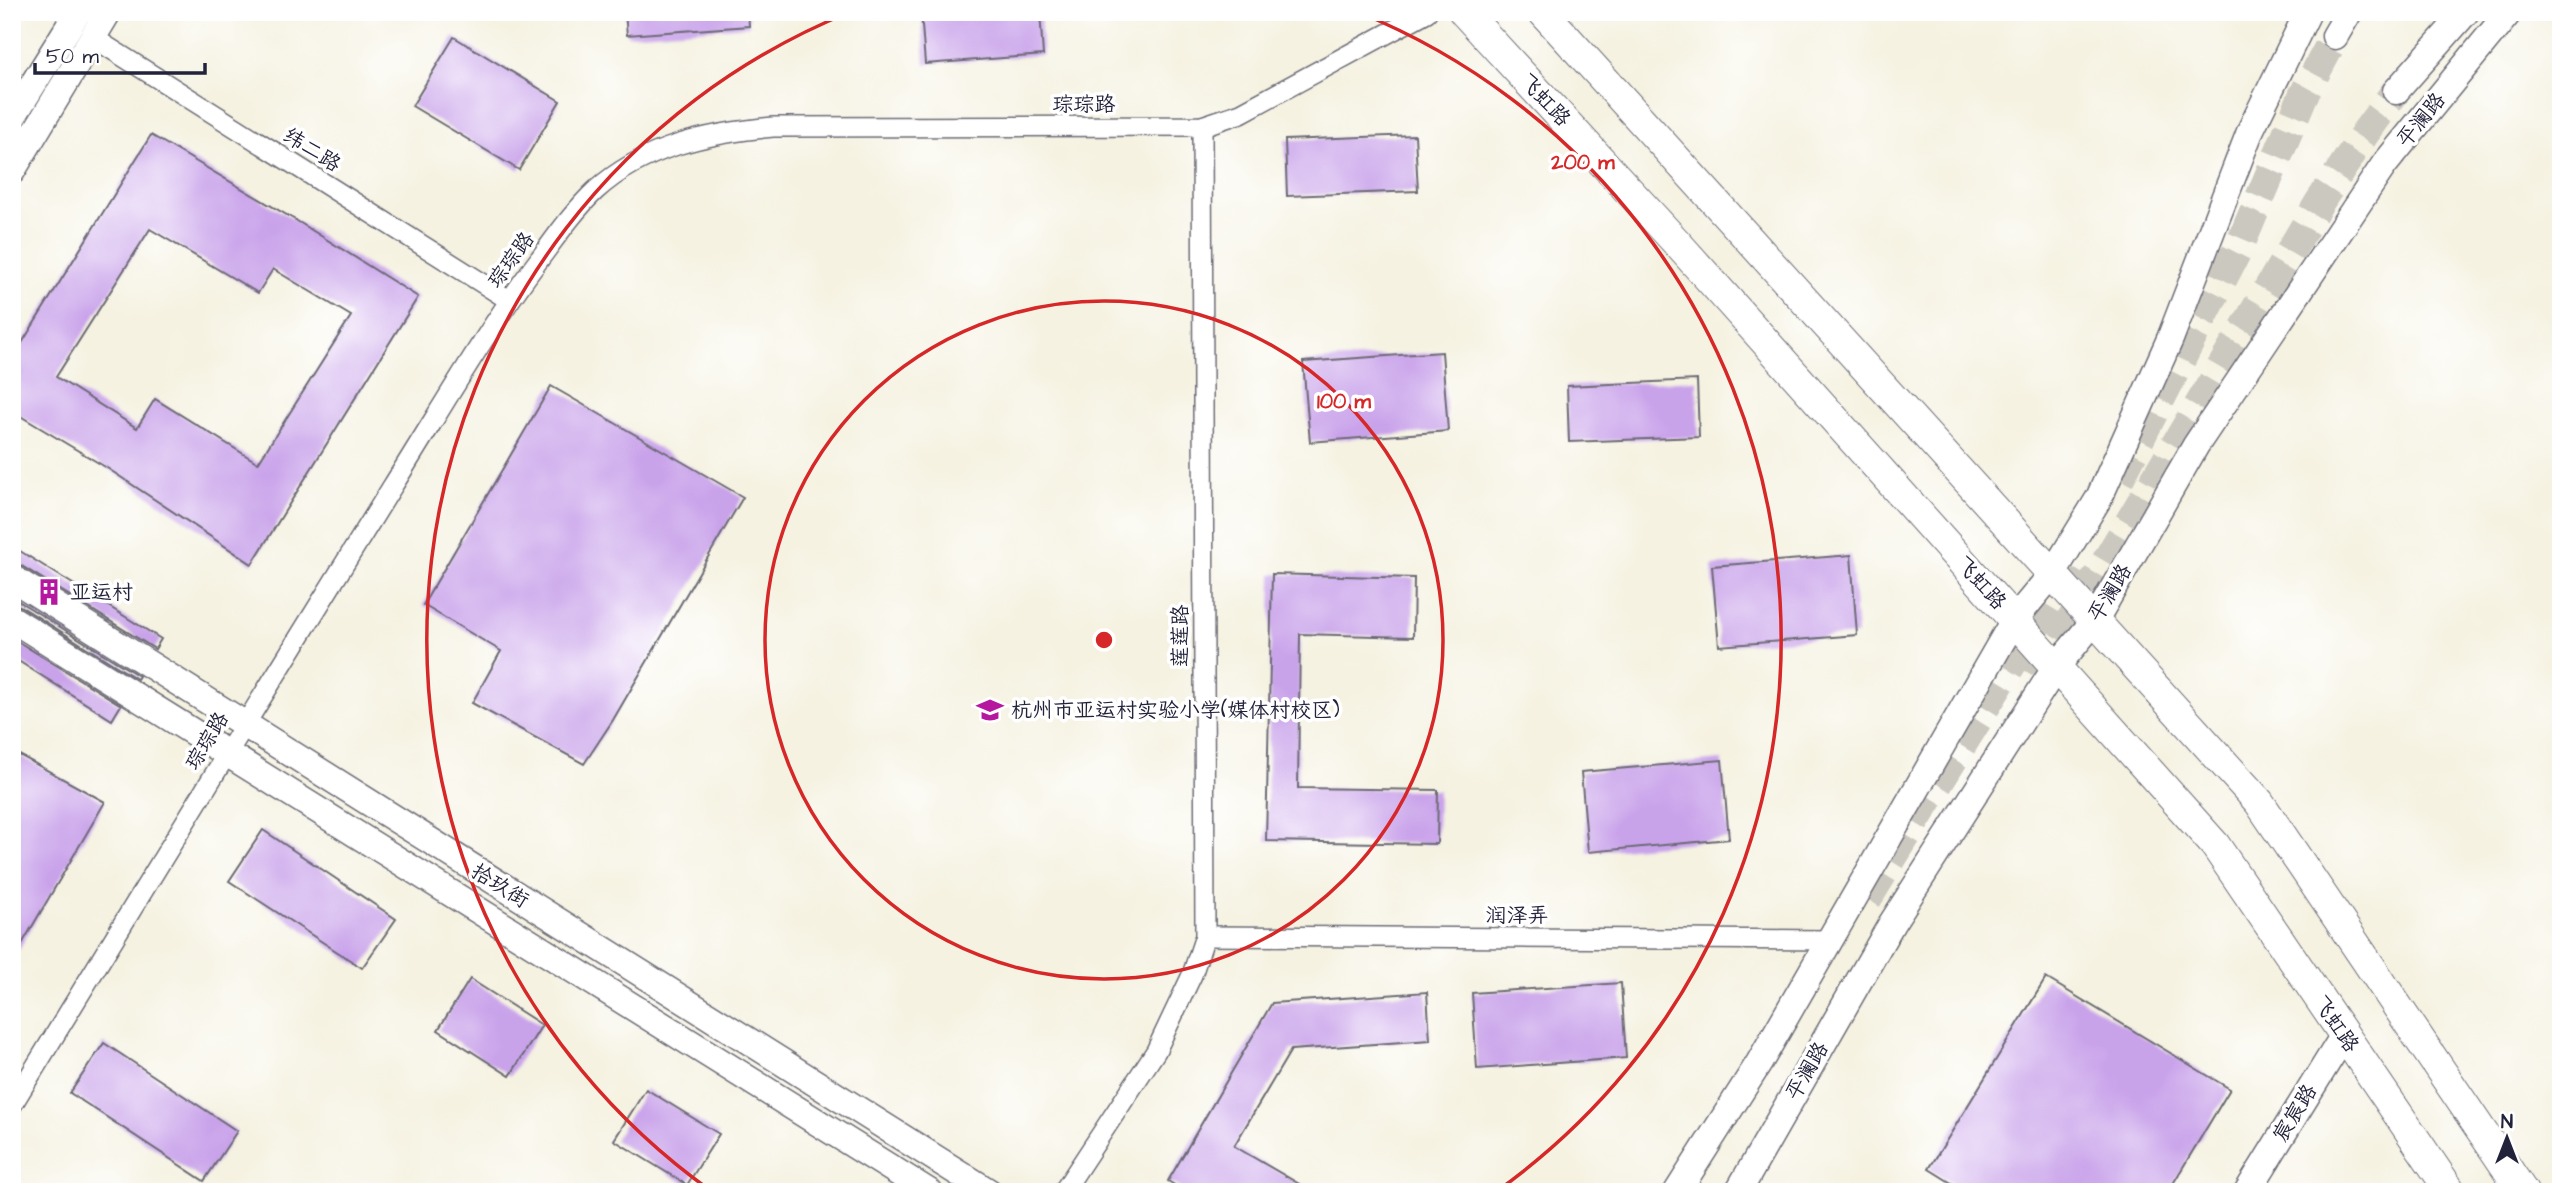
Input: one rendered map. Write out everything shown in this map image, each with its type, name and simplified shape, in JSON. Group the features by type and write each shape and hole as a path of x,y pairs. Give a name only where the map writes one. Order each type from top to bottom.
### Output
{"main road":[{"path":"12,118 78,12"},
{"path":"12,171 108,12"},
{"name":"飞虹路","path":"1464,12 1678,244 2215,845 2451,1192"},
{"path":"1543,12 2259,802 2523,1192"},
{"path":"1677,1192 1759,1063 2014,620 2053,573 2105,486 2170,339 2251,129 2308,12"},
{"path":"2334,36 2349,12"},
{"path":"2396,91 2466,12"},
{"name":"平澜路","path":"1738,1192 1892,923 2056,667 2095,620 2196,445 2384,164 2509,12"},
{"name":"拾玖街","path":"12,578 989,1192"},
{"name":"拾玖街","path":"12,619 929,1192"},
{"name":"宸宸路","path":"2247,1192 2344,1035"}],"street":[{"name":"琮琮路","path":"12,1105 243,725 509,300 573,214 598,189 662,150 702,137 773,127 1202,125 1241,113 1427,12"},
{"name":"纬二路","path":"92,37 509,300"},
{"name":"莲莲路","path":"1063,1192 1156,1051 1192,975 1205,936 1202,125"},
{"name":"润泽弄","path":"1205,936 1830,940"}],"building":[{"path":"625,12 748,12 749,26 627,35"},
{"path":"921,12 1040,12 1043,55 925,64"},
{"path":"454,37 560,101 519,170 412,106"},
{"path":"151,135 302,224 418,297 252,564 107,468 12,411 12,359","holes":["150,229 258,293 273,269 351,316 258,463 155,399 137,428 56,377"]},
{"path":"1415,135 1418,191 1287,196 1285,140"},
{"path":"1442,352 1448,431 1310,442 1303,362"},
{"path":"1697,380 1699,437 1569,442 1567,386"},
{"path":"551,386 743,497 613,720 584,764 472,703 501,651 423,605"},
{"path":"12,546 161,639 155,649 12,562"},
{"path":"1851,555 1857,635 1719,646 1712,566"},
{"path":"1272,574 1414,578 1413,637 1300,634 1298,788 1438,790 1437,844 1266,841"},
{"path":"12,597 139,676 137,679 12,603"},
{"path":"12,638 121,705 112,720 12,657"},
{"path":"12,751 105,802 12,961"},
{"path":"1722,760 1729,839 1588,852 1581,772"},
{"path":"263,830 396,919 362,968 229,881"},
{"path":"2046,978 2230,1089 2168,1192 1966,1192 1929,1169"},
{"path":"470,979 542,1025 510,1076 438,1030"},
{"path":"1621,983 1626,1058 1477,1069 1472,993"},
{"path":"1427,992 1430,1040 1291,1050 1234,1146 1313,1192 1186,1192 1168,1181 1272,1003"},
{"path":"104,1043 237,1131 204,1181 70,1093"},
{"path":"646,1089 719,1134 687,1185 614,1140"}],"tunnel":[{"path":"2119,479 2240,245 2303,96 2335,36"},
{"path":"2037,678 2319,203 2396,91"},
{"path":"1867,899 2074,563"}],"place":[{"name":"亚运村","path":"49,592"},
{"name":"杭州市亚运村实验小学(媒体村校区)","path":"990,710"}]}
